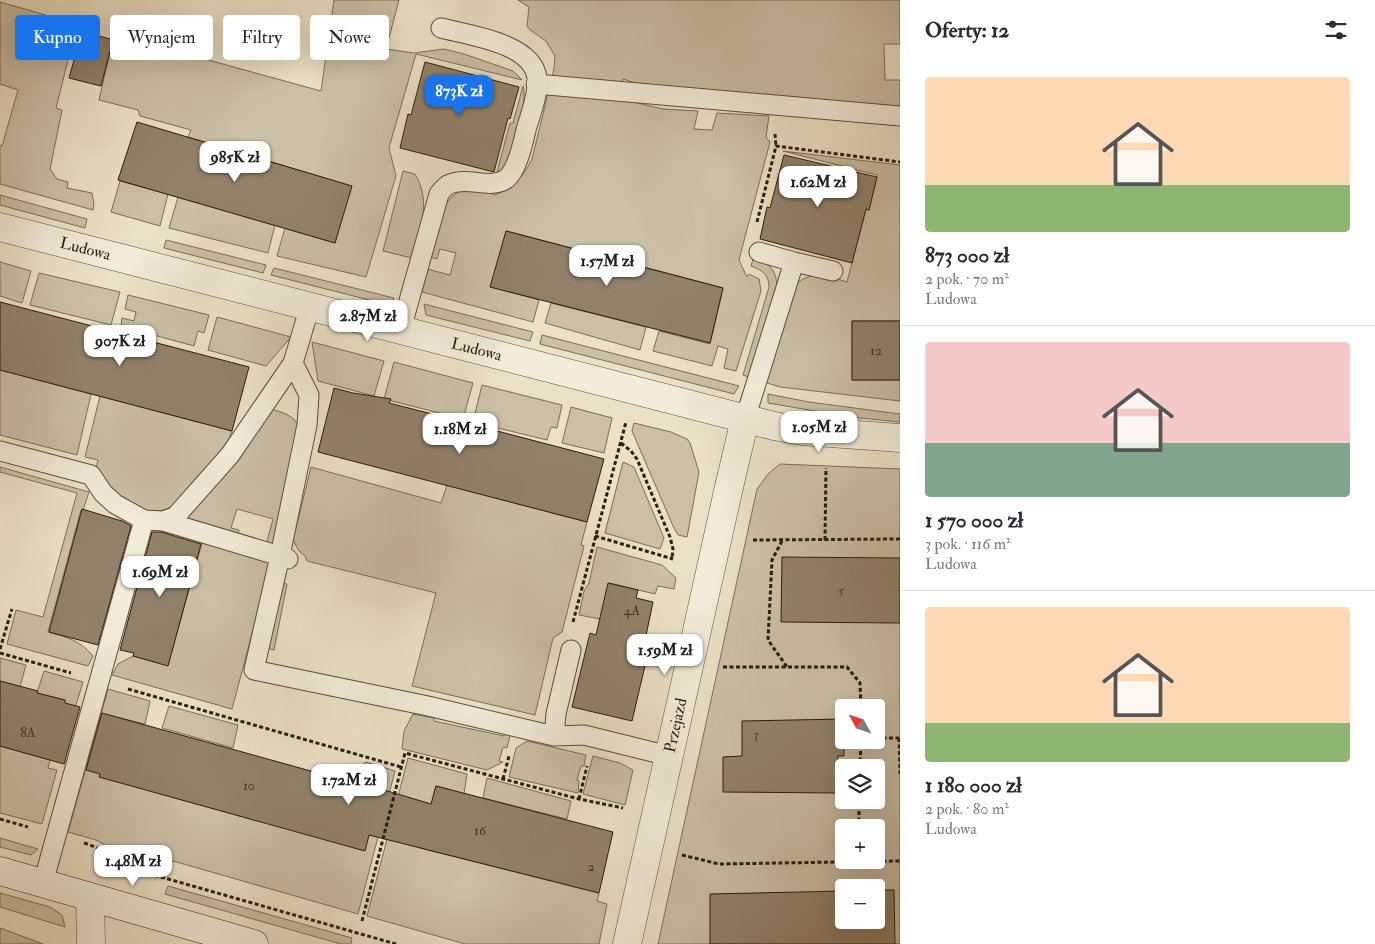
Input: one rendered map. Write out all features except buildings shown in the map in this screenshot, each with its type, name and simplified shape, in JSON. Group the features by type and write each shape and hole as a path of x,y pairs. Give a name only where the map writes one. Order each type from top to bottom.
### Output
{"street":[{"name":"Ludowa","path":"0,227 745,419 802,431 900,438"},
{"name":"Przejazd","path":"627,944 728,487 745,419"},
{"path":"0,871 254,944"},
{"path":"90,897 91,944"}],"lane":[{"path":"401,329 439,194 449,184 462,181 500,183 509,177 522,147 536,93 537,78 533,68 523,54 507,45 441,28"},
{"path":"536,84 900,116"},
{"path":"759,252 833,271"},
{"path":"745,419 794,262"},
{"path":"163,521 174,517 230,455 293,363 310,306"},
{"path":"293,363 309,395 307,425 284,558 254,670 380,691 554,736 584,735 669,756"},
{"path":"0,451 91,475 115,504 144,520 163,521 284,558"},
{"path":"43,883 58,836 144,520"},
{"path":"554,736 556,714 571,650"}],"path":[{"path":"571,650 574,617 628,414"},
{"path":"621,442 637,459 670,538 673,549 672,559"},
{"path":"824,540 826,462"},
{"path":"595,536 679,561"},
{"path":"749,540 900,539"},
{"path":"783,540 772,560 768,640 787,667"},
{"path":"0,649 12,609"},
{"path":"0,653 401,767"},
{"path":"722,667 847,667 860,683 860,699"},
{"path":"885,738 899,738 900,774"},
{"path":"362,921 405,753 579,799 631,810"},
{"path":"0,819 97,847 122,864 140,871 396,944"},
{"path":"681,854 719,864 835,861"},
{"path":"885,861 900,861"}],"shaded area":[{"path":"334,0 399,0 389,38 389,15 332,15"},
{"path":"518,0 900,0 900,44 884,44 885,80 900,80 900,111 766,95 639,84 623,79 619,87 629,101 663,109 698,111 694,129 712,130 717,113 769,116 766,137 770,142 739,260 747,277 749,274 759,279 761,291 736,371 724,368 728,349 718,346 712,366 653,351 659,331 710,344 723,288 507,231 491,287 539,300 533,322 422,292 427,269 450,275 456,253 440,249 437,259 430,257 440,216 451,198 458,192 468,189 495,195 517,181 532,159 554,69 555,56 546,41 527,26 529,7"},
{"path":"0,2 46,15 15,15 15,60 68,60 56,108 62,110 50,169 57,179 68,182 67,188 92,193 93,210 0,184 0,145 2,146 18,90 0,84"},
{"path":"389,49 414,53 444,49 513,71 522,80 416,54 389,148 396,176 366,277 277,256 285,228 335,243 351,186 188,137 191,130 140,116 138,110 99,100 110,52 110,60 208,60 321,91 325,60 389,60"},
{"path":"523,86 524,101 520,125 507,164 496,176 510,123 513,123"},
{"path":"783,151 900,165 900,321 852,321 852,380 900,380 900,401 780,387 764,382 797,283 815,275 827,276 847,282 866,209 869,210 877,177 877,175"},
{"path":"403,171 415,174 423,195 423,216 412,258 383,251"},
{"path":"120,181 168,194 160,226 111,212"},
{"path":"0,195 87,219 85,228 0,205"},
{"path":"178,197 275,225 268,253 169,228"},
{"path":"166,240 266,265 263,273 164,248"},
{"path":"754,256 765,262 772,269 776,278 777,290 751,378 743,375 769,287 768,279 764,274 751,266"},
{"path":"0,262 31,271 22,303 0,296"},
{"path":"274,268 394,298 389,305 271,275"},
{"path":"39,273 120,292 111,325 30,305"},
{"path":"128,295 209,315 204,333 198,331 194,346 121,326 122,318 134,321 136,312 125,309"},
{"path":"551,303 646,327 640,350 545,323"},
{"path":"424,304 533,332 530,341 426,315"},
{"path":"217,317 291,337 266,366 208,350"},
{"path":"542,335 739,386 734,394 540,344"},
{"path":"312,342 384,361 374,396 318,381"},
{"path":"394,362 473,383 463,419 384,399"},
{"path":"0,370 91,394 77,455 0,435"},
{"path":"482,385 562,405 557,428 551,427 547,440 473,422"},
{"path":"768,394 809,402 900,414 900,422 850,417 768,403"},
{"path":"100,396 232,431 218,456 176,504 161,511 150,511 129,503 120,496 95,472 98,460 85,457"},
{"path":"571,407 612,418 604,453 562,443"},
{"path":"269,409 291,417 299,428 275,547 266,545 273,519 237,509 231,528 239,530 238,536 191,522 186,518"},
{"path":"634,423 671,432 687,439 690,443 699,472 687,537 678,535 673,526 632,431"},
{"path":"623,462 634,467 664,538 660,549 605,533"},
{"path":"780,464 900,469 900,944 658,944 757,489 768,474"},
{"path":"0,467 89,492 83,510 81,510 48,632 72,640 82,646 93,656 88,666 7,644 16,610 43,617 77,493 0,472"},
{"path":"311,467 441,503 447,485 587,522 581,545 584,546 562,632 553,638 535,715 412,686 436,593 307,561 293,540"},
{"path":"207,542 271,562 232,709 112,675 118,664 133,656 168,665 202,543"},
{"path":"597,547 662,565 676,578 674,589 658,586 655,594 609,583 600,619 579,615"},
{"path":"283,583 287,584 274,650 266,648"},
{"path":"0,658 26,665 20,687 0,681"},
{"path":"44,671 83,682 71,721 61,717 65,700 37,693"},
{"path":"108,689 150,701 145,724 116,717 99,777 356,782 359,767 366,762 395,771 358,914 152,855 147,867 96,840 68,832"},
{"path":"169,706 238,725 233,748 162,728"},
{"path":"413,714 434,718 434,721 510,736 507,748 503,747 499,761 503,762 487,770 402,749 404,731"},
{"path":"527,741 586,755 584,766 581,766 577,780 579,781 578,793 509,777 516,748"},
{"path":"0,746 50,760 48,768 57,770 42,824 0,813"},
{"path":"593,756 620,763 633,770 625,805 583,794"},
{"path":"408,758 467,774 464,794 436,786 420,848 599,893 597,901 607,904 599,944 465,944 367,916"},
{"path":"487,778 571,801 567,819 483,798"},
{"path":"0,838 38,849 31,855 0,847"},
{"path":"168,886 352,938 351,944 341,944 165,894"},
{"path":"0,893 50,907 62,915 65,927 0,907"},
{"path":"0,928 43,944 0,944"}]}
